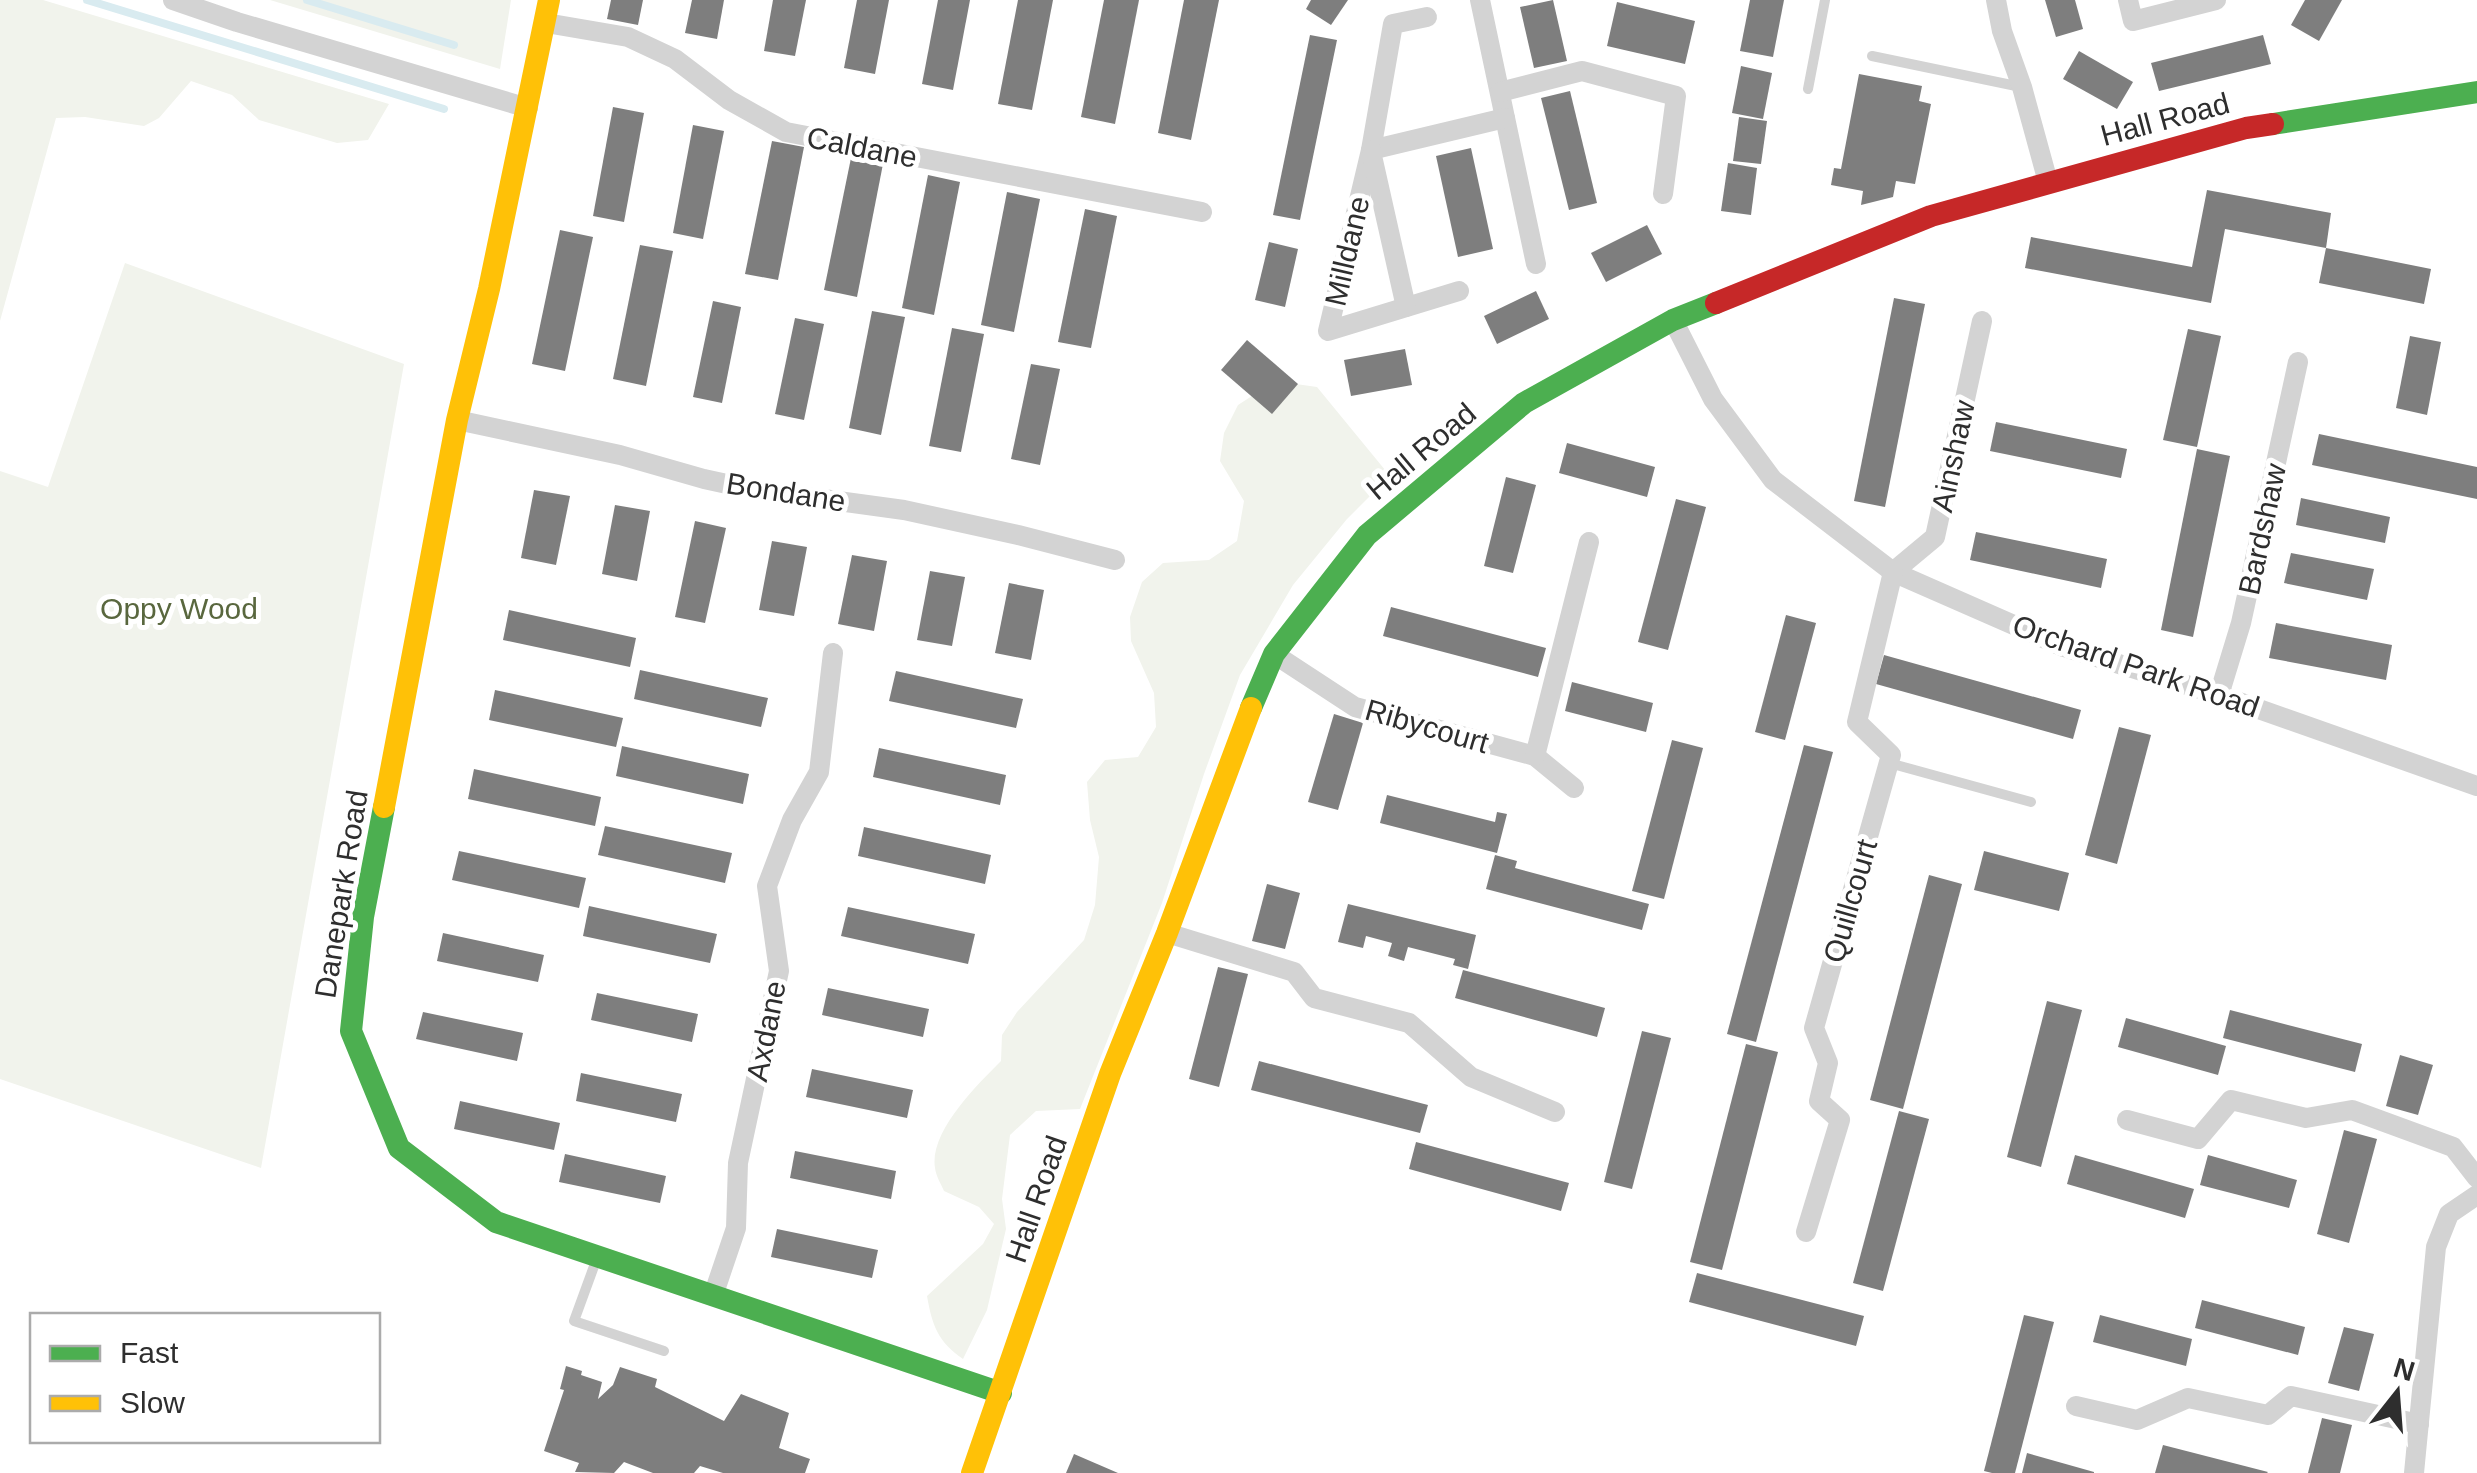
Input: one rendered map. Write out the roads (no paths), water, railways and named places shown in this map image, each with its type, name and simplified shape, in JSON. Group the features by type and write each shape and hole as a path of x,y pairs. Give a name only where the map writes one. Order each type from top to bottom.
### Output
{"street":[{"path":"173,0 528,108"},
{"path":"1480,0 1536,264"},
{"path":"1996,0 2002,32 2048,182"},
{"path":"2128,0 2132,21 2216,0"},
{"name":"Danepark Road","path":"547,12 490,288 457,420 363,918 351,1031 398,1148 496,1222 1002,1393"},
{"name":"Caldane","path":"547,12 628,36 675,59 729,100 786,132 1202,212"},
{"name":"Milldane","path":"1427,17 1393,24 1370,150 1328,331 1459,291"},
{"path":"1500,92 1582,72 1676,96 1663,194"},
{"name":"Hall Road","path":"972,1473 1110,1074 1167,933 1240,731 1274,654 1367,535 1524,403 1673,320 1930,216 2246,128 2477,92"},
{"path":"1370,150 1506,118"},
{"name":"Milldane","path":"1370,150 1406,307"},
{"name":"Orchard Park Road","path":"1673,320 1713,399 1773,480 1893,572 2064,647 2219,695 2477,786"},
{"name":"Ainshaw","path":"1893,572 1935,537 1982,321"},
{"name":"Bardshaw","path":"2219,695 2241,623 2298,362"},
{"name":"Bondane","path":"457,420 620,455 719,483 904,510 1115,560"},
{"path":"1535,756 1589,542"},
{"path":"1889,763 1891,755 1857,722 1893,572"},
{"name":"Axdane","path":"713,1296 736,1228 738,1163 780,971 767,886 792,820 818,772 833,653"},
{"name":"Ribycourt","path":"1274,654 1355,708 1535,756 1574,788"},
{"name":"Quillcourt","path":"1806,1232 1840,1120 1820,1101 1828,1062 1814,1028 1889,763"},
{"path":"1167,933 1294,972 1314,998 1408,1023 1472,1077 1555,1112"},
{"path":"2128,1120 2198,1140 2231,1100 2306,1118 2352,1110 2453,1147 2477,1178"},
{"path":"2414,1473 2436,1247 2449,1214 2477,1195"},
{"path":"2076,1406 2137,1420 2188,1398 2268,1415 2291,1396 2418,1424"}],"lane":[{"path":"1808,89 1825,0"},
{"path":"1872,56 2022,87"},
{"path":"1889,763 2031,802"},
{"path":"597,1257 574,1321 664,1351"}],"waterway":[{"path":"87,0 444,109"},
{"path":"307,0 454,45"}],"park label":[{"name":"Oppy Wood","path":"179,608"}]}
